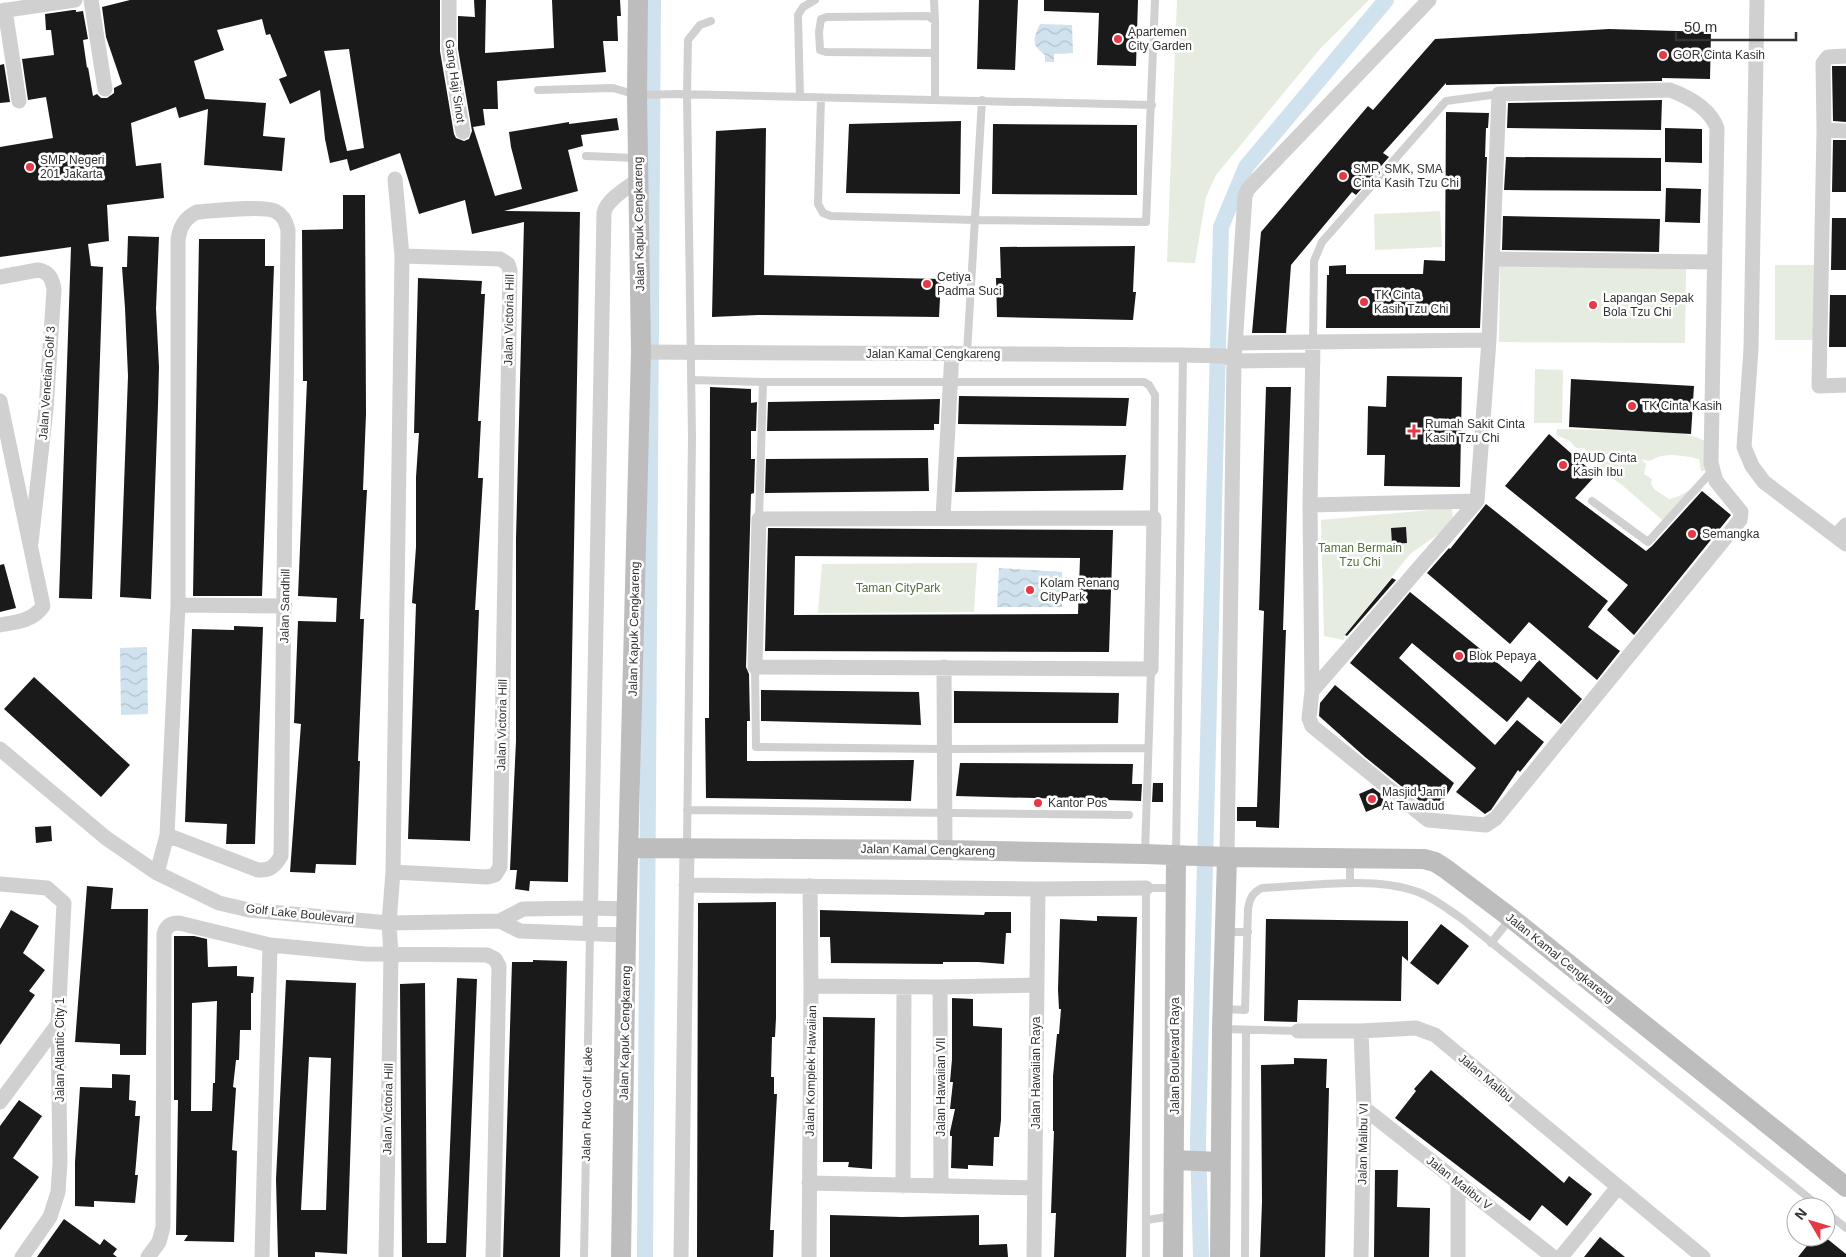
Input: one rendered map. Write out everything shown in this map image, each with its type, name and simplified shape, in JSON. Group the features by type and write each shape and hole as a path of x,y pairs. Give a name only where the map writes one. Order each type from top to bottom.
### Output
{"street":[{"path":"18,101 2,10 75,0"},
{"path":"91,0 105,89"},
{"name":"Gang Haji Sinot","path":"449,0 449,50 463,132"},
{"name":"Jalan Kapuk Cengkareng","path":"621,1257 626,935 633,848 643,352 638,180 640,94 638,0"},
{"path":"1220,1257 1216,1162 1225,932 1220,857 1226,358 1235,343 1245,196 1248,189 1429,0"},
{"path":"1757,0 1751,349 1744,447 1752,466 1764,482 1841,540 1846,525"},
{"path":"1846,56 1828,57 1823,63 1824,130 1819,386 1846,385"},
{"path":"1312,691 1477,501 1489,340 1499,94 1670,90 1699,106 1712,117 1717,128 1711,460 1716,481 1739,508 1740,520 1503,810 1486,825 1428,820 1312,726 1309,718 1312,691 1310,504 1313,343"},
{"path":"1824,130 1846,131"},
{"path":"395,179 402,256"},
{"path":"590,933 604,208 610,201 638,180"},
{"name":"Jalan Sandhill","path":"168,835 258,870 265,871 272,868 281,856 288,230 286,222 281,215 268,209 197,212 189,216 179,230 178,605"},
{"name":"Jalan Victoria Hill","path":"386,1257 390,923 402,256 500,259 508,264 510,270 500,868 495,875 487,877 392,872"},
{"path":"1492,259 1714,262"},
{"name":"Jalan Venetian Golf 3","path":"0,276 38,270 43,271 49,274 54,289 46,410 31,543"},
{"path":"1235,343 1489,340"},
{"name":"Jalan Kamal Cengkareng","path":"643,352 1189,355 1226,358 1313,360"},
{"path":"943,518 952,353"},
{"name":"Jalan Venetian Golf 3","path":"0,400 43,606 38,614 29,619 0,625"},
{"path":"1310,504 1477,501"},
{"path":"1154,518 1151,669 755,667 759,519 1154,518"},
{"path":"157,873 168,835 178,605 285,606"},
{"path":"944,667 945,850"},
{"name":"Golf Lake Boulevard","path":"0,749 106,838 157,873 219,903 249,910 390,923 500,921 523,909 628,909"},
{"name":"Jalan Kamal Cengkareng","path":"633,848 945,850 1220,857 1424,859 1435,862 1511,918 1846,1186"},
{"path":"681,1257 687,848"},
{"name":"Jalan Boulevard Raya","path":"1173,1257 1177,1160 1175,888 1182,855"},
{"path":"686,884 1038,889 1146,888"},
{"name":"Jalan Komplek Hawaiian","path":"809,1257 810,886"},
{"name":"Jalan Atlantic City 1","path":"2,887 47,888 64,903 58,1024 60,1163 58,1192 50,1217 22,1257"},
{"name":"Jalan Hawaiian Raya","path":"1034,1257 1038,889"},
{"name":"Golf Lake Boulevard","path":"500,921 520,931 626,935"},
{"path":"148,1257 159,1242 163,1227 165,929 173,923 179,923 270,945 365,954 487,955 495,959 499,966 494,1257"},
{"path":"262,1257 270,945"},
{"path":"811,986 940,987 1037,985"},
{"path":"903,1186 904,987"},
{"name":"Jalan Hawaiian VII","path":"940,987 941,1186"},
{"path":"0,1102 58,1024"},
{"name":"Jalan Malibu","path":"1298,1031 1361,1032 1416,1028 1435,1035 1618,1188 1685,1252 1703,1257"},
{"name":"Jalan Malibu VI","path":"1361,1032 1364,1108 1361,1257"},
{"name":"Jalan Malibu V","path":"1364,1108 1553,1257"},
{"path":"1177,1160 1216,1162"},
{"path":"1458,1183 1458,1257"},
{"path":"810,1184 1035,1188"},
{"path":"1561,1257 1618,1188"}],"lane":[{"path":"800,97 798,15 803,7 815,0"},
{"path":"934,0 935,99"},
{"path":"821,98 818,204 822,213 831,216 1146,222 1155,0"},
{"path":"935,21 928,16 827,17 821,19 819,32 820,50 826,52 935,54"},
{"path":"687,848 691,380 688,40 700,25 711,21"},
{"path":"538,90 613,88 640,94 1152,105"},
{"path":"1313,343 1314,261 1322,242 1446,101 1499,94"},
{"path":"967,353 982,100"},
{"path":"586,156 638,158"},
{"path":"1182,855 1189,355"},
{"path":"691,380 950,383 1139,382 1149,385 1155,395 1154,518"},
{"path":"759,519 763,382"},
{"path":"1592,501 1648,542 1713,470"},
{"path":"755,667 756,747 944,749 1148,748"},
{"path":"1146,854 1151,669"},
{"path":"686,810 945,812 1129,816"},
{"path":"1350,858 1350,883"},
{"path":"1222,1019 1245,1010 1250,900 1255,892 1262,888 1350,883 1395,885 1416,891 1438,902 1461,918 1808,1197"},
{"path":"1146,1257 1146,888 1175,888"},
{"path":"1491,943 1511,918"},
{"path":"1225,932 1248,932"},
{"name":"Jalan Ruko Golf Lake","path":"584,1257 590,933"},
{"name":"Jalan Malibu","path":"1222,1019 1246,1030 1298,1031"},
{"path":"1245,1257 1246,1030"},
{"path":"1147,1220 1174,1216"},
{"path":"1836,1220 1846,1228"}],"green space":[{"path":"1177,0 1369,0 1319,50 1216,175 1206,197 1195,263 1167,262"},
{"path":"1440,211 1442,247 1375,250 1374,214"},
{"path":"1775,265 1814,265 1813,340 1775,340"},
{"name":"Lapangan Sepak Bola Tzu Chi","path":"1500,267 1686,268 1685,343 1499,342"},
{"path":"1535,369 1563,370 1562,423 1534,423"},
{"path":"1557,429 1656,431 1691,436 1705,441 1709,470 1701,471 1699,459 1668,455 1650,461 1641,459 1646,464 1644,474 1652,479 1651,484 1654,489 1669,499 1699,485 1701,491 1668,525 1622,485 1605,473 1584,448 1576,448 1570,441 1556,435"},
{"name":"Taman Bermain Tzu Chi","path":"1452,508 1453,524 1410,554 1345,635 1344,640 1324,636 1321,520"},
{"name":"Taman CityPark","path":"977,563 974,612 818,613 822,564"}],"water":[{"path":"1040,24 1072,25 1073,53 1054,54 1054,62 1045,62 1045,55 1035,45 1035,38"},
{"name":"Kolam Renang CityPark","path":"999,568 1062,572 1062,607 997,607"},
{"path":"147,647 148,714 121,715 120,648"}],"building":[{"path":"130,0 440,0 440,51 454,134 456,138 464,141 469,139 472,131 458,49 458,16 475,17 474,0 486,0 485,53 554,48 552,0 620,0 621,16 617,16 618,41 603,41 606,72 497,81 498,109 483,109 485,125 473,127 495,196 522,189 509,132 569,122 569,124 617,118 619,130 581,135 583,146 568,150 578,191 504,211 580,212 568,882 530,881 529,891 515,889 517,870 510,870 516,741 516,539 524,222 472,234 465,200 419,214 400,153 350,171 347,159 330,163 325,139 320,90 290,104 279,79 287,76 270,34 266,35 262,19 217,30 224,50 194,61 205,99 266,103 263,136 285,138 282,171 204,165 208,109 179,118 176,107 131,123 136,166 161,163 164,198 107,205 109,241 88,244 91,266 103,267 92,599 59,598 71,247 0,257 0,147 53,138 46,97 28,100 22,59 54,55 51,30 46,30 45,14 73,10 76,10 76,12 83,11 88,39 83,40 93,96 97,94 101,98 107,98 114,93 114,88 122,84 106,37 102,7","holes":["349,49 364,148 347,151 324,51"]},
{"path":"979,0 1018,0 1015,70 977,69"},
{"path":"1044,0 1138,0 1136,66 1097,65 1099,13 1044,11"},
{"name":"SMP, SMK, SMA Cinta Kasih Tzu Chi","path":"1609,29 1711,32 1710,79 1662,78 1662,81 1446,85 1446,83 1383,153 1389,157 1356,195 1352,192 1291,265 1286,333 1252,333 1261,232 1368,106 1373,110 1435,39"},
{"path":"4,64 10,102 0,103 0,65"},
{"path":"1832,66 1846,66 1846,122 1833,121"},
{"path":"1662,100 1661,130 1507,128 1508,103"},
{"path":"1446,112 1489,113 1488,128 1486,128 1485,157 1487,157 1480,328 1326,328 1327,275 1329,275 1329,266 1346,265 1346,274 1423,274 1424,260 1445,261"},
{"path":"961,121 960,194 846,193 849,124"},
{"path":"993,124 1137,125 1137,195 992,194"},
{"path":"766,128 764,275 941,279 939,317 758,315 712,317 716,131"},
{"path":"1665,128 1702,129 1702,163 1665,162"},
{"path":"1833,140 1846,140 1846,192 1832,192"},
{"path":"1506,157 1661,158 1661,191 1504,190"},
{"path":"1666,188 1701,189 1700,223 1665,222"},
{"path":"343,195 365,195 366,414 363,490 367,490 360,619 364,619 356,865 316,864 315,873 290,872 301,724 294,723 298,621 336,622 337,598 298,596 307,381 303,381 302,230 343,229"},
{"path":"1503,216 1660,219 1659,252 1502,250"},
{"path":"1832,218 1846,218 1846,270 1831,270"},
{"path":"128,236 159,237 156,309 159,367 151,599 120,597 128,376 122,267 127,267"},
{"path":"199,239 265,239 265,266 274,266 262,596 193,596"},
{"path":"1135,246 1133,292 1136,292 1133,320 997,317 996,278 1001,278 1000,247"},
{"path":"418,278 482,281 481,294 485,294 478,421 481,421 478,478 483,478 475,610 479,610 470,841 408,839 416,604 412,603 416,547 416,477 419,433 414,433"},
{"path":"1830,295 1846,295 1846,347 1829,347"},
{"name":"Rumah Sakit Cinta Kasih Tzu Chi","path":"1387,376 1462,377 1460,487 1384,486 1385,455 1367,455 1368,406 1386,407"},
{"name":"TK Cinta Kasih","path":"1571,379 1694,386 1691,434 1569,427"},
{"path":"710,387 751,389 751,403 757,402 756,431 751,431 751,459 755,459 754,493 751,494 746,667 749,674 750,721 747,721 747,761 914,760 911,801 706,798 705,718 709,718"},
{"path":"1266,387 1291,387 1283,630 1286,630 1279,828 1256,827 1256,821 1237,821 1237,807 1257,807 1264,611 1259,610"},
{"path":"959,396 1129,398 1126,426 958,424"},
{"path":"940,399 939,424 934,424 934,430 767,431 768,402"},
{"name":"Semangka","path":"1549,434 1596,475 1575,498 1646,551 1702,491 1731,515 1634,635 1607,610 1628,585 1505,486"},
{"path":"1126,455 1123,490 955,492 957,457"},
{"path":"928,458 929,491 765,493 766,459"},
{"path":"1486,504 1608,601 1588,627 1620,651 1597,680 1529,622 1510,644 1427,573 1450,549"},
{"path":"1406,527 1407,543 1392,544 1391,528"},
{"path":"768,528 1113,530 1109,652 765,651","holes":["795,556 1080,558 1078,614 794,615"]},
{"path":"4,564 16,608 0,612 0,565"},
{"path":"1392,578 1396,580 1347,636 1345,635"},
{"path":"1410,592 1521,682 1539,660 1582,699 1561,724 1528,697 1507,722 1412,643 1399,658 1495,745 1517,720 1544,742 1520,772 1518,770 1491,810 1485,814 1456,792 1476,768 1350,663"},
{"path":"234,626 263,627 255,844 226,844 227,824 185,822 192,629 234,630"},
{"path":"34,677 130,765 101,797 4,709"},
{"path":"1335,685 1454,783 1437,811 1432,811 1365,757 1319,716 1320,703"},
{"path":"761,690 919,692 921,725 761,721"},
{"path":"954,691 1119,693 1118,723 954,723"},
{"path":"960,763 1133,764 1132,784 1142,784 1141,801 956,796"},
{"path":"1153,783 1163,783 1163,802 1152,802"},
{"name":"Masjid Jami At Tawadud","path":"1373,788 1381,794 1385,804 1366,812 1359,794"},
{"path":"51,826 52,841 36,843 35,827"},
{"path":"87,886 113,888 111,909 148,909 146,1055 120,1055 120,1044 75,1042"},
{"path":"776,902 776,1018 775,1037 772,1037 771,1077 774,1077 774,1094 777,1094 770,1230 774,1230 773,1257 697,1257 698,903"},
{"path":"11,910 39,926 23,953 45,970 29,991 35,995 0,1045 0,929"},
{"path":"820,910 984,915 985,912 1011,912 1011,933 1006,933 1004,964 978,962 943,962 943,964 831,963 830,937 820,937"},
{"path":"1097,916 1137,917 1126,1257 1054,1257 1056,1213 1051,1213 1054,1131 1053,1076 1061,1009 1059,1009 1058,990 1060,919 1097,921"},
{"path":"1266,919 1408,921 1408,961 1402,956 1401,1001 1298,1000 1297,1022 1264,1021"},
{"path":"1441,924 1469,946 1438,985 1410,963"},
{"path":"174,936 194,936 207,939 208,967 237,966 237,976 254,977 253,993 251,993 251,1030 240,1030 239,1060 236,1060 233,1087 236,1088 232,1150 237,1151 234,1242 184,1241 188,1235 176,1235 178,1100 174,1100","holes":["217,1001 215,1083 213,1083 212,1111 191,1111 192,1003"]},
{"path":"533,960 567,961 560,1257 503,1257 512,962 533,962"},
{"path":"457,978 477,979 466,1257 402,1257 400,984 425,983 427,1243 446,1243"},
{"path":"286,980 356,983 347,1254 315,1252 315,1257 278,1257 276,1179","holes":["309,1057 331,1058 326,1210 301,1210"]},
{"path":"952,998 973,999 973,1026 1002,1028 1001,1120 999,1137 994,1137 993,1166 968,1165 968,1169 951,1168 952,1136 950,1136 950,1132 955,1109 950,1109 953,1082 950,1082"},
{"path":"823,1017 875,1018 872,1169 848,1167 849,1162 823,1162"},
{"path":"1294,1058 1327,1059 1326,1088 1329,1088 1325,1257 1260,1257 1262,1202 1261,1065 1294,1064"},
{"path":"1431,1070 1564,1183 1569,1176 1592,1194 1567,1226 1542,1205 1530,1221 1395,1118 1416,1091 1414,1089"},
{"path":"112,1074 130,1075 129,1100 136,1101 135,1116 140,1116 135,1175 138,1175 135,1203 94,1201 94,1207 75,1206 75,1162 80,1087 112,1088"},
{"path":"19,1100 42,1116 13,1158 39,1177 0,1230 0,1126"},
{"path":"1375,1170 1398,1170 1397,1207 1430,1208 1429,1257 1374,1257"},
{"path":"830,1215 902,1217 979,1215 979,1245 1007,1244 1008,1257 830,1257"},
{"path":"64,1219 100,1245 104,1239 117,1249 113,1254 117,1257 37,1257"},
{"path":"1600,1237 1625,1257 1584,1257"},
{"path":"1836,1246 1846,1254 1846,1257 1798,1257 1806,1247"}],"waterway":[{"path":"645,1257 653,0"},
{"path":"1201,1257 1198,1141 1221,227 1246,167 1386,0"}],"place":[{"name":"Apartemen City Garden","path":"1118,39"},
{"name":"GOR Cinta Kasih","path":"1663,55"},
{"name":"SMP Negeri 201 Jakarta","path":"30,167"},
{"name":"SMP, SMK, SMA Cinta Kasih Tzu Chi","path":"1343,176"},
{"name":"Cetiya Padma Suci","path":"927,284"},
{"name":"TK Cinta Kasih Tzu Chi","path":"1364,302"},
{"name":"Lapangan Sepak Bola Tzu Chi","path":"1593,305"},
{"name":"TK Cinta Kasih","path":"1632,406"},
{"name":"Rumah Sakit Cinta Kasih Tzu Chi","path":"1414,431"},
{"name":"PAUD Cinta Kasih Ibu","path":"1563,465"},
{"name":"Semangka","path":"1692,534"},
{"name":"Kolam Renang CityPark","path":"1030,590"},
{"name":"Blok Pepaya","path":"1459,656"},
{"name":"Masjid Jami At Tawadud","path":"1372,799"},
{"name":"Kantor Pos","path":"1038,803"}]}
